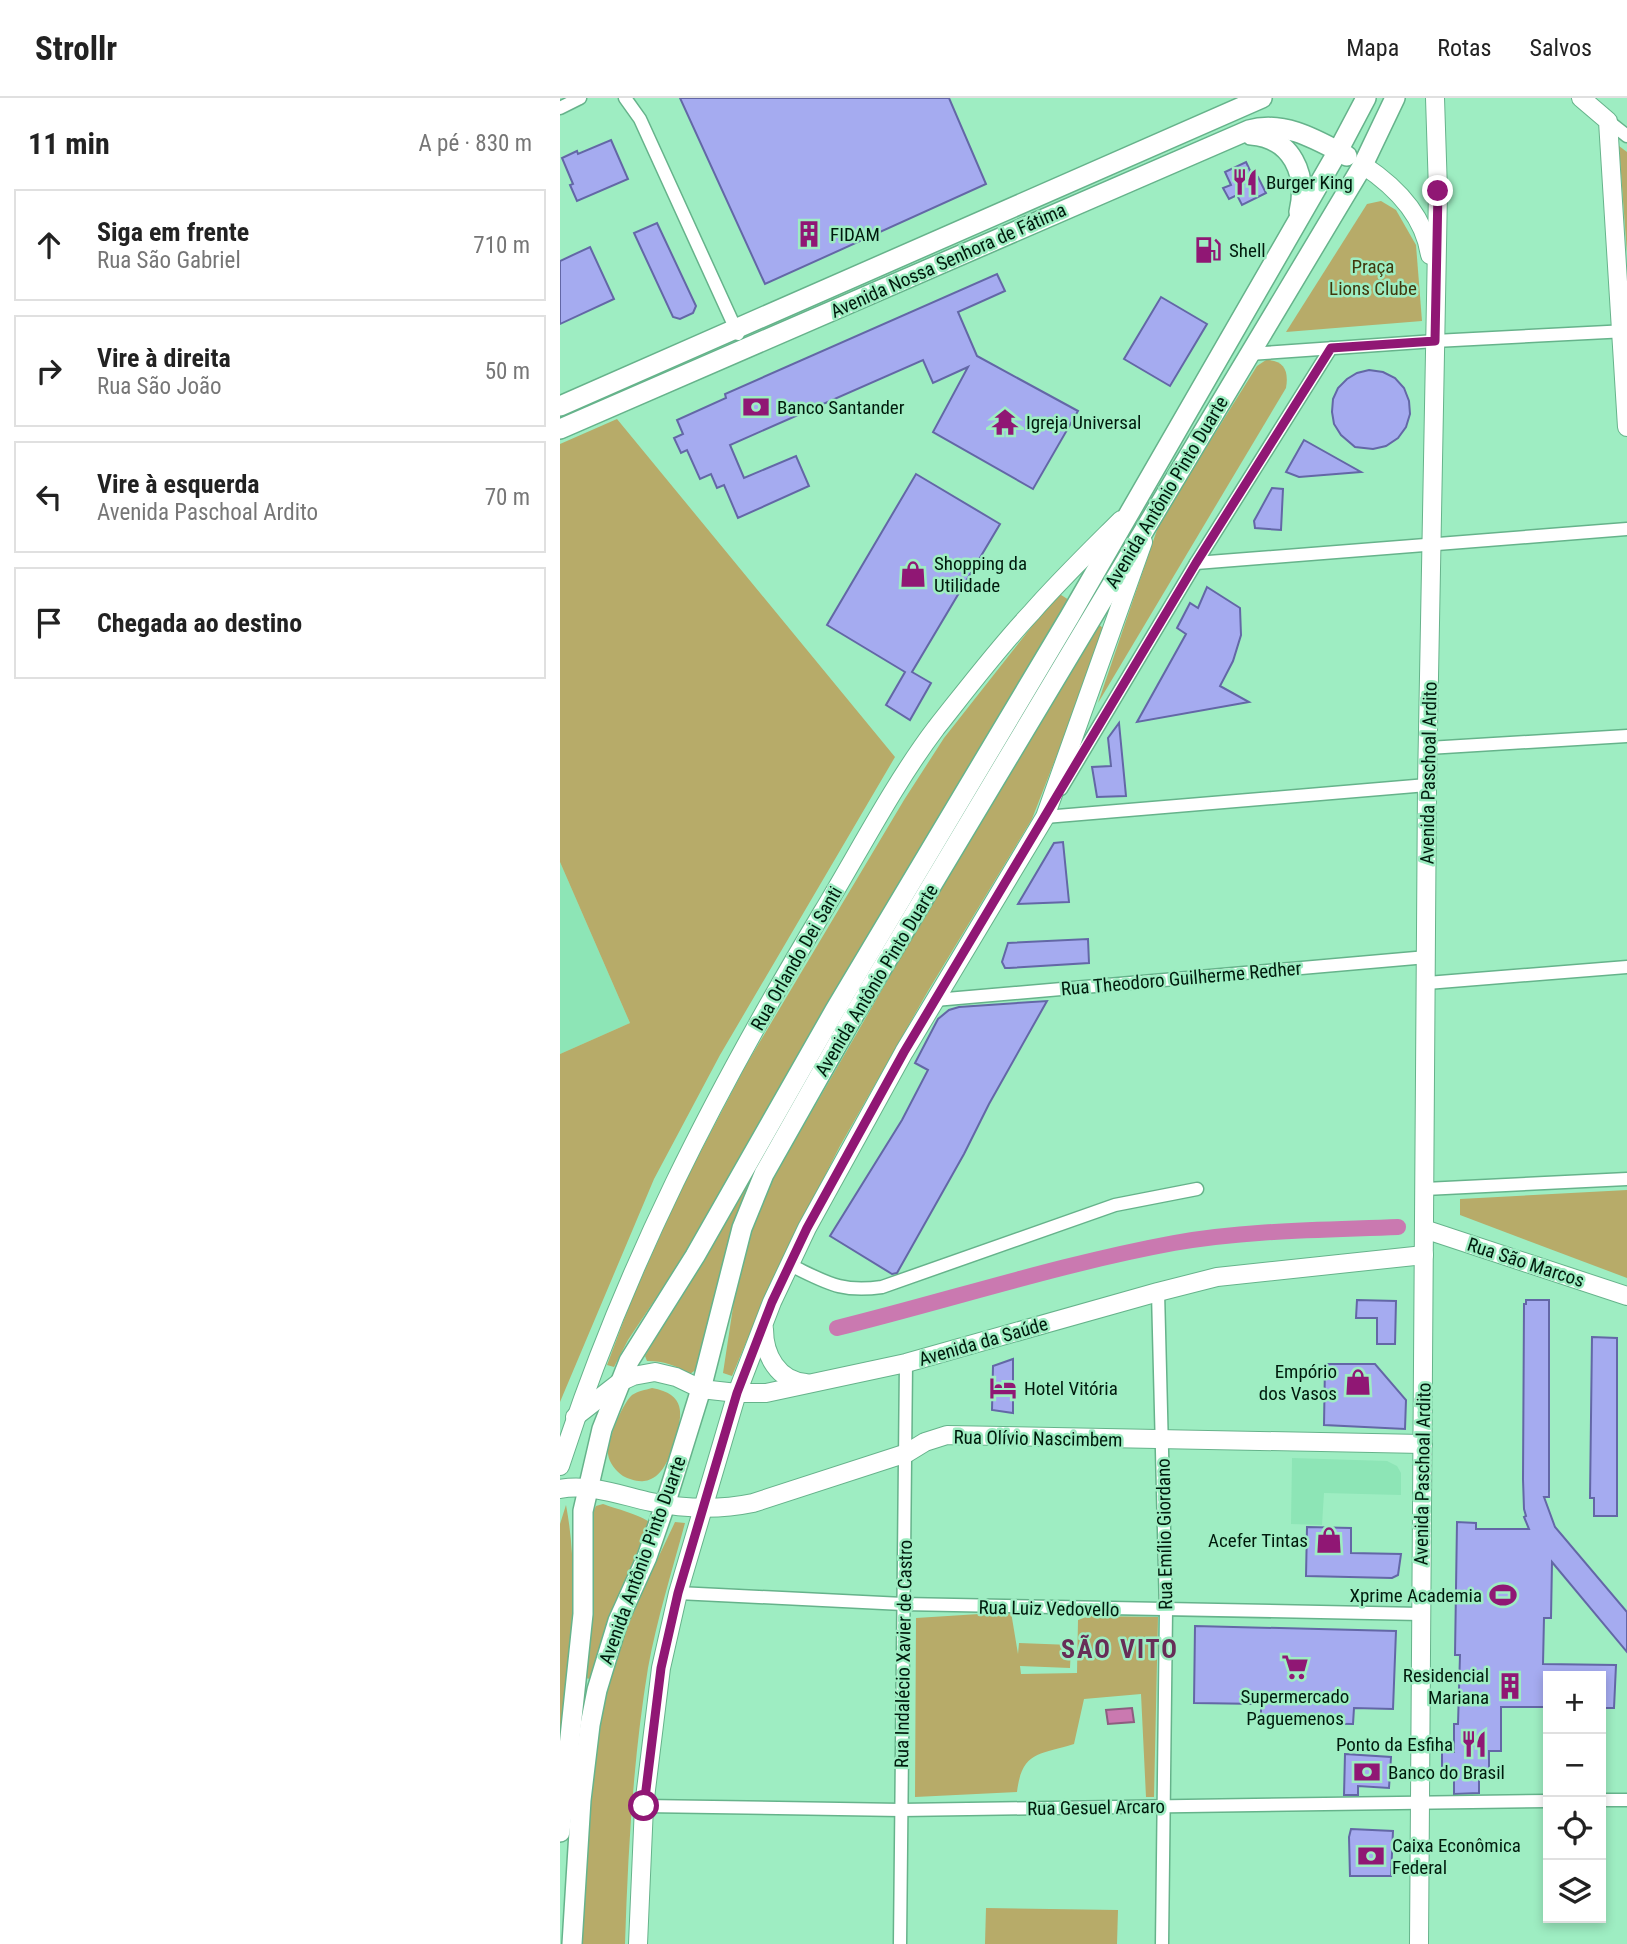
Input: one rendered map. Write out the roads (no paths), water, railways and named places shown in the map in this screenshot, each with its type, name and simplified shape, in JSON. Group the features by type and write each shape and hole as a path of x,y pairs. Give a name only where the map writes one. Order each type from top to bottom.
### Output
{"main road":[{"name":"Avenida Nossa Senhora de Fátima","path":"560,406 1262,98"},
{"name":"Avenida Antônio Pinto Duarte","path":"560,1832 583,1614 582,1531 587,1489 602,1429 621,1382 642,1338 695,1256 835,1010 1131,510 1366,98"},
{"name":"Avenida Antônio Pinto Duarte","path":"572,1944 581,1800 595,1702 611,1639 647,1557 665,1505 701,1389 736,1247 764,1174 851,1020 1363,164 1395,98"},
{"name":"Avenida Paschoal Ardito","path":"1419,1944 1427,785 1438,191 1435,98"},
{"path":"1580,99 1608,121 1624,331 1627,427"},
{"name":"Avenida Nossa Senhora de Fátima","path":"560,429 1232,136 1263,126 1276,126 1298,132 1363,164"},
{"path":"1232,136 1261,136 1274,140 1286,149 1294,160 1302,188 1296,224"},
{"name":"Avenida Paschoal Ardito","path":"1363,164 1393,188 1420,222 1429,245 1435,290"},
{"name":"Rua Orlando Dei Santi","path":"560,1466 621,1298 672,1184 737,1059 897,788 935,730 1031,613 1131,510"},
{"path":"638,1944 644,1806 661,1668 701,1508 737,1393 766,1317 849,1150 1045,817 1152,516"},
{"name":"Rua São Marcos","path":"1424,1229 1627,1296"},
{"path":"1424,1255 1437,1240 1449,1237"},
{"name":"Avenida da Saúde","path":"560,1427 633,1376 654,1372 676,1377 701,1389 766,1393 906,1363 1217,1278 1424,1255"},
{"path":"766,1317 764,1332 767,1352 775,1367 793,1381 813,1384"},
{"name":"Rua Olívio Nascimbem","path":"665,1505 729,1508 753,1503 907,1452 925,1442 947,1435 1423,1444"},
{"path":"560,1489 587,1489 665,1505"}],"street":[{"path":"560,108 580,98"},
{"path":"625,98 640,119 745,349"},
{"path":"639,98 640,119"},
{"path":"1608,121 1627,136"},
{"path":"1249,354 1624,331"},
{"path":"1045,817 1196,563 1331,348"},
{"path":"1196,563 1627,529"},
{"path":"1428,748 1627,736"},
{"path":"1045,817 1427,785"},
{"name":"Rua Theodoro Guilherme Redher","path":"935,1000 1427,957"},
{"path":"1427,983 1627,967"},
{"path":"1425,1189 1627,1179"},
{"path":"790,1265 838,1288 858,1290 881,1287 1115,1205 1197,1189"},
{"name":"Rua Emílio Giordano","path":"1158,1292 1166,1610 1162,1944"},
{"name":"Rua Indalécio Xavier de Castro","path":"900,1944 906,1363"},
{"name":"Rua Luiz Vedovello","path":"678,1593 904,1604 1421,1614"},
{"path":"1606,1800 1627,1800"},
{"name":"Rua Gesuel Arcaro","path":"644,1806 901,1810 1543,1801"}],"waterway":[{"path":"837,1328 1047,1272 1174,1243 1258,1233 1398,1227"}],"place":[{"name":"Burger King","path":"1245,182"},
{"name":"FIDAM","path":"809,234"},
{"name":"Shell","path":"1208,250"},
{"name":"Banco Santander","path":"756,407"},
{"name":"Igreja Universal","path":"1005,422"},
{"name":"Shopping da Utilidade","path":"913,574"},
{"name":"Empório dos Vasos","path":"1358,1382"},
{"name":"Hotel Vitória","path":"1003,1388"},
{"name":"Acefer Tintas","path":"1329,1540"},
{"name":"Xprime Academia","path":"1503,1595"},
{"name":"Supermercado Paguemenos","path":"1295,1667"},
{"name":"Residencial Mariana","path":"1510,1686"},
{"name":"Ponto da Esfiha","path":"1474,1744"},
{"name":"Banco do Brasil","path":"1367,1772"},
{"name":"Caixa Econômica Federal","path":"1371,1856"}],"district":[{"name":"SÃO VITO","path":"1120,1649"}],"park label":[{"name":"Praça Lions Clube","path":"1373,277"}]}
